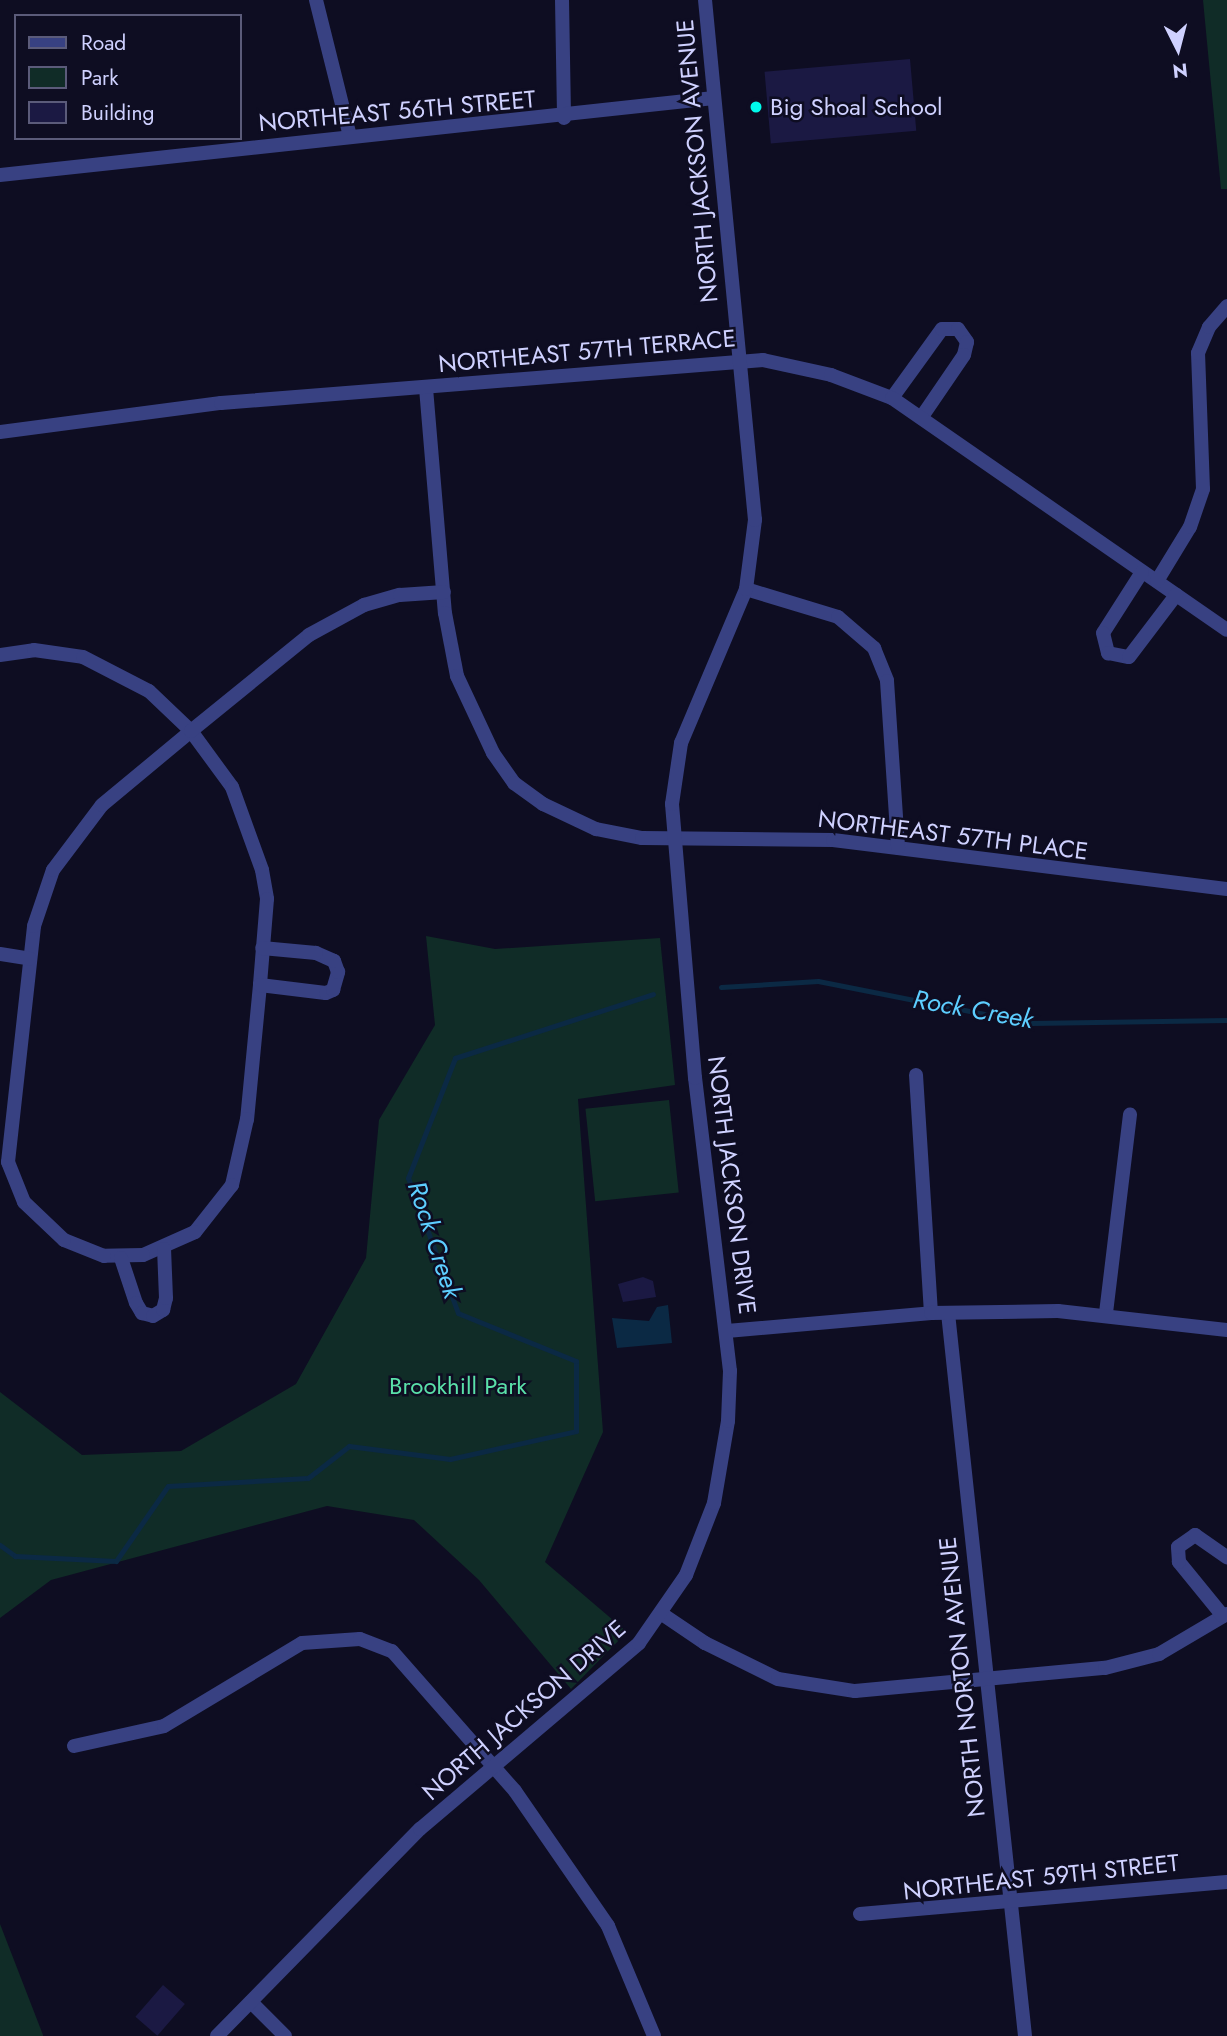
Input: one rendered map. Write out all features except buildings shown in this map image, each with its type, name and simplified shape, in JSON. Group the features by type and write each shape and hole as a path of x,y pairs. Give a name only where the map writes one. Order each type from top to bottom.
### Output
{"street":[{"path":"316,0 350,136"},
{"path":"562,0 564,118"},
{"name":"NORTH JACKSON AVENUE","path":"686,974 673,840 681,743 746,589 755,520 705,0"},
{"name":"NORTHEAST 56TH STREET","path":"0,175 350,136 564,118 714,98"},
{"path":"1157,581 1190,527 1203,489 1197,364 1209,327 1227,306"},
{"path":"892,398 942,330 958,329 967,342 964,355 921,418"},
{"name":"NORTHEAST 57TH TERRACE","path":"0,432 221,403 426,388 738,358 804,368 892,398 1227,630"},
{"name":"NORTHEAST 57TH PLACE","path":"426,388 448,634 464,696 514,783 542,804 596,829 673,840 788,837 1227,889"},
{"path":"1142,572 1103,633 1108,653 1129,657 1176,595"},
{"path":"746,589 838,617 874,648 887,681 898,848"},
{"path":"0,655 59,652 107,665 149,691 191,731 232,787 255,842 267,899 247,1119 232,1185 204,1224 164,1249 121,1258 64,1240 31,1211 14,1183 7,1151 30,959 44,892 78,830 191,731 330,622 400,595 444,592"},
{"path":"260,985 326,993 333,990 338,972 334,961 316,953 262,948"},
{"path":"0,954 30,959"},
{"name":"NORTH JACKSON DRIVE","path":"217,2036 420,1829 614,1668 662,1614 687,1574 714,1503 728,1421 727,1331 686,974"},
{"path":"916,1075 930,1313"},
{"path":"1106,1313 1130,1114"},
{"path":"121,1258 136,1303 142,1313 153,1316 163,1310 166,1298 164,1249"},
{"path":"727,1331 948,1312 1106,1313 1227,1330"},
{"name":"NORTH NORTON AVENUE","path":"948,1312 983,1678 1025,2036"},
{"path":"662,1614 741,1663 803,1686 855,1690 983,1678 1132,1662 1200,1634 1225,1615 1180,1562 1178,1547 1195,1535 1227,1557"},
{"path":"74,1746 164,1726 291,1648 337,1637 392,1651 495,1768 608,1926 654,2036"},
{"name":"NORTHEAST 59TH STREET","path":"860,1914 1227,1882"},
{"path":"251,2002 285,2036"}],"green space":[{"path":"1203,0 1227,0 1227,189 1221,189"},
{"name":"Brookhill Park","path":"426,936 495,949 660,938 675,1085 578,1099 603,1432 545,1562 627,1632 571,1689 479,1580 414,1520 327,1506 51,1580 0,1618 0,1392 82,1455 181,1451 296,1384 366,1258 379,1120 435,1025"},
{"path":"669,1100 679,1192 595,1201 585,1109"},
{"path":"0,1924 43,2035 43,2036 0,2036"}],"water":[{"path":"668,1305 672,1343 617,1348 612,1318 649,1321 657,1307"}],"waterway":[{"name":"Rock Creek","path":"721,987 818,981 1031,1023 1227,1020"},
{"name":"Rock Creek","path":"0,1545 15,1556 116,1561 168,1486 308,1478 349,1446 450,1459 576,1431 576,1361 458,1313 408,1178 455,1058 653,994"}],"place":[{"name":"Big Shoal School","path":"756,107"}]}
